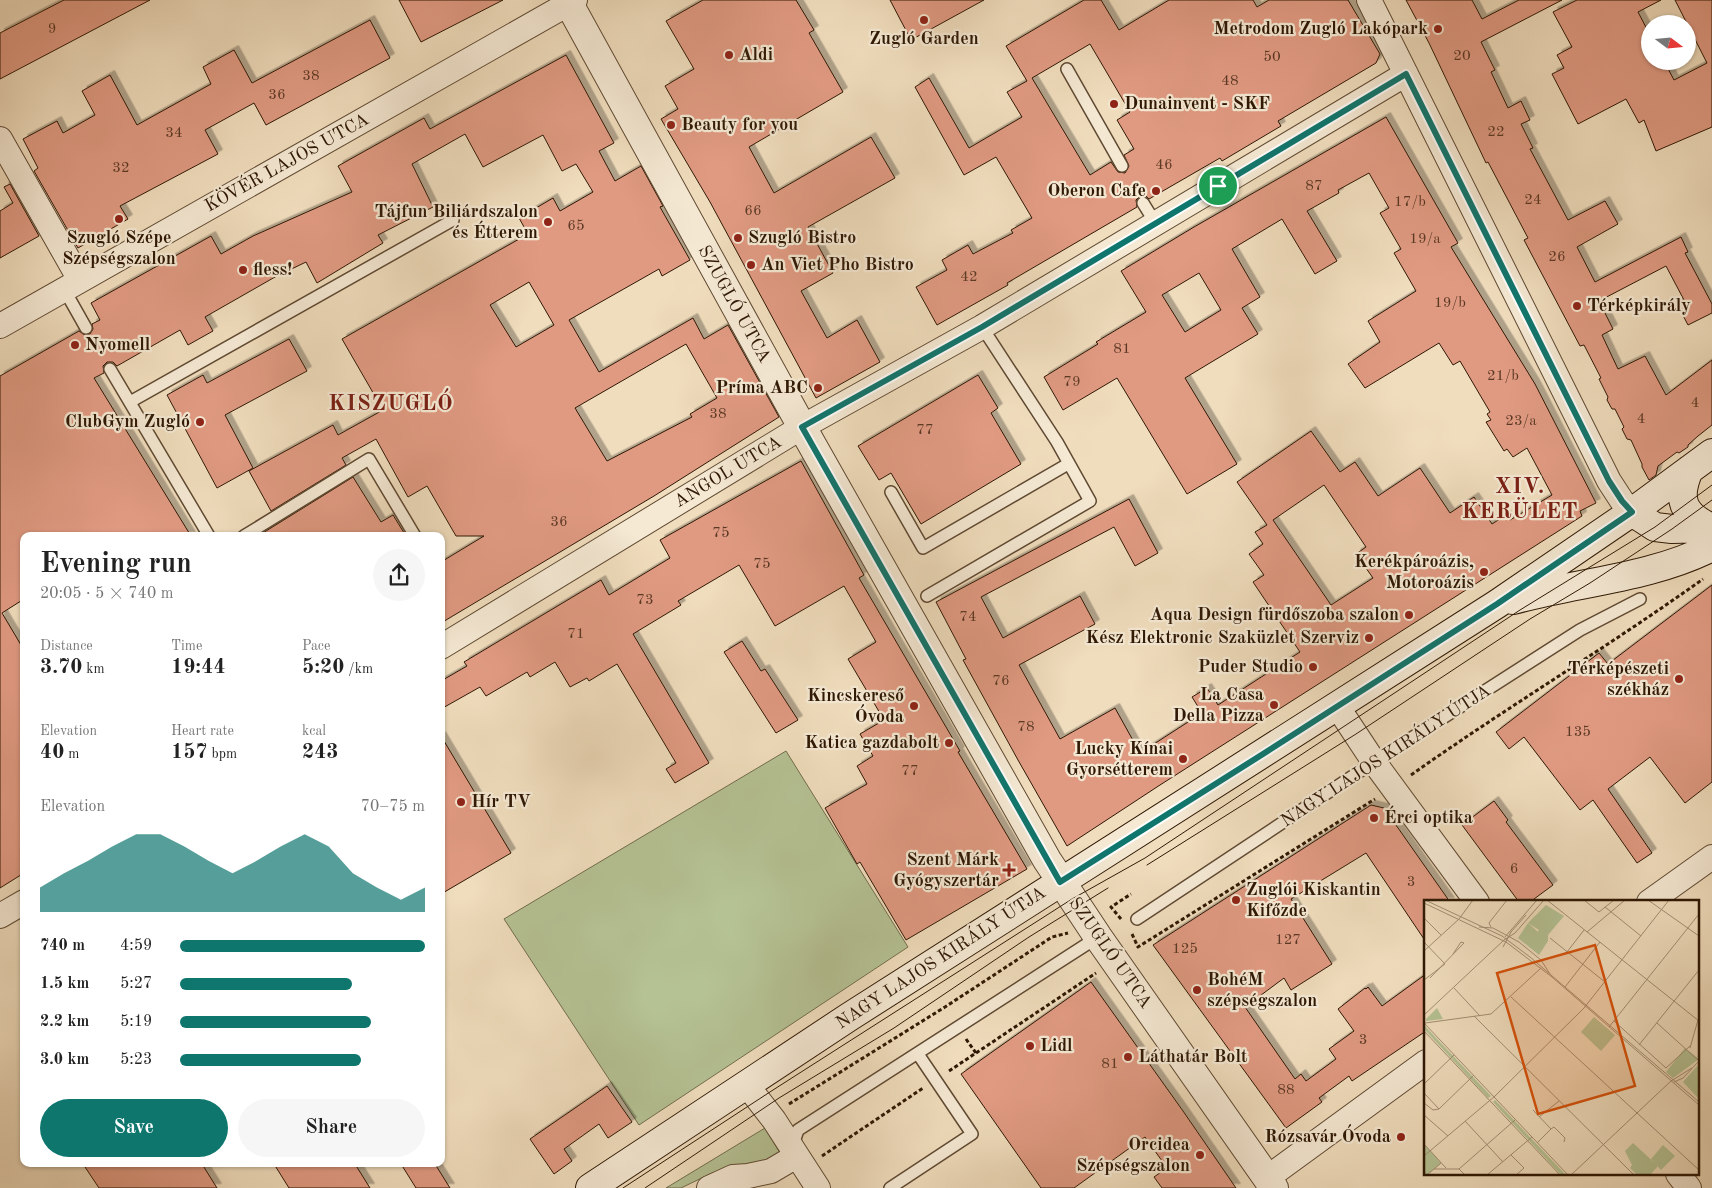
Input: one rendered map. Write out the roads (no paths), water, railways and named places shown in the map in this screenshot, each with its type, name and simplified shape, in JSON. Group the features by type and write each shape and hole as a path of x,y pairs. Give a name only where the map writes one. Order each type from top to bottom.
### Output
{"main road":[{"name":"SZUGLÓ UTCA","path":"570,1 802,427 1060,882 1271,1183"},
{"name":"NAGY LAJOS KIRÁLY ÚTJA","path":"590,1188 746,1084 1497,604 1632,512 1712,453"},
{"path":"1689,470 1683,484 1684,506 1690,516 1712,528"},
{"path":"1632,512 1655,527 1672,530 1712,528"},
{"name":"NAGY LAJOS KIRÁLY ÚTJA","path":"1497,604 1644,571 1681,561 1712,547"}],"street":[{"path":"1369,0 1609,481 1632,512"},
{"name":"KÖVÉR LAJOS UTCA","path":"0,326 570,1"},
{"name":"ANGOL UTCA","path":"445,645 802,427 982,327 1406,74"},
{"path":"0,139 72,285"},
{"path":"1337,706 1374,762 1476,900"},
{"path":"1652,900 1712,857"},
{"path":"0,916 20,904"},
{"path":"1271,1183 1424,1064"},
{"path":"746,1084 806,1157 818,1188"},
{"path":"709,1188 733,1177 771,1171 788,1161 806,1157"},
{"path":"1679,1176 1688,1188"}],"lane":[{"path":"1067,69 1122,166"},
{"path":"1143,203 1156,224"},
{"path":"130,402 453,220"},
{"path":"72,285 86,328"},
{"path":"927,596 1090,502 1057,442 982,327"},
{"path":"110,369 207,532"},
{"path":"250,532 369,459 413,532"},
{"path":"891,492 923,548 1068,464"},
{"name":"NAGY LAJOS KIRÁLY ÚTJA","path":"1137,919 1374,762 1580,630 1640,600"},
{"path":"806,1157 795,1139 798,1130 1098,937"},
{"path":"890,1188 972,1134 918,1054"}],"tram line":[{"path":"623,1188 1072,899 1145,858 1520,610 1655,527 1712,485"},
{"path":"1147,865 1356,734 1530,619 1590,583 1712,500"},
{"path":"645,1188 779,1098 894,1028 1029,937 1108,888"}],"place":[{"name":"Zugló Garden","path":"924,20"},
{"name":"Metrodom Zugló Lakópark","path":"1438,29"},
{"name":"Aldi","path":"729,55"},
{"name":"Dunainvent - SKF","path":"1114,104"},
{"name":"Beauty for you","path":"671,125"},
{"name":"Oberon Cafe","path":"1156,191"},
{"name":"Szugló Szépe Szépségszalon","path":"119,219"},
{"name":"Tájfun Biliárdszalon és Étterem","path":"548,222"},
{"name":"Szugló Bistro","path":"738,238"},
{"name":"An Viet Pho Bistro","path":"751,265"},
{"name":"fless!","path":"243,270"},
{"name":"Térképkirály","path":"1577,306"},
{"name":"Nyomell","path":"75,345"},
{"name":"Príma ABC","path":"818,388"},
{"name":"ClubGym Zugló","path":"200,422"},
{"name":"Kerékpároázis, Motoroázis","path":"1484,572"},
{"name":"Aqua Design fürdőszoba szalon","path":"1409,615"},
{"name":"Kész Elektronic Szaküzlet Szerviz","path":"1369,638"},
{"name":"Puder Studio","path":"1313,667"},
{"name":"Térképészeti székház","path":"1679,679"},
{"name":"La Casa Della Pizza","path":"1274,705"},
{"name":"Kincskereső Óvoda","path":"914,706"},
{"name":"Katica gazdabolt","path":"949,743"},
{"name":"Lucky Kínai Gyorsétterem","path":"1183,759"},
{"name":"Hír TV","path":"461,802"},
{"name":"Érci optika","path":"1374,818"},
{"name":"Szent Márk Gyógyszertár","path":"1009,870"},
{"name":"Zuglói Kiskantin Kifőzde","path":"1236,900"},
{"name":"BohéM szépségszalon","path":"1197,990"},
{"name":"Lidl","path":"1030,1046"},
{"name":"Láthatár Bolt","path":"1128,1057"},
{"name":"Rózsavár Óvoda","path":"1401,1137"},
{"name":"Orcidea Szépségszalon","path":"1200,1155"}],"district":[{"name":"KISZUGLÓ","path":"391,404"},
{"name":"XIV. KERÜLET","path":"1520,500"}]}
